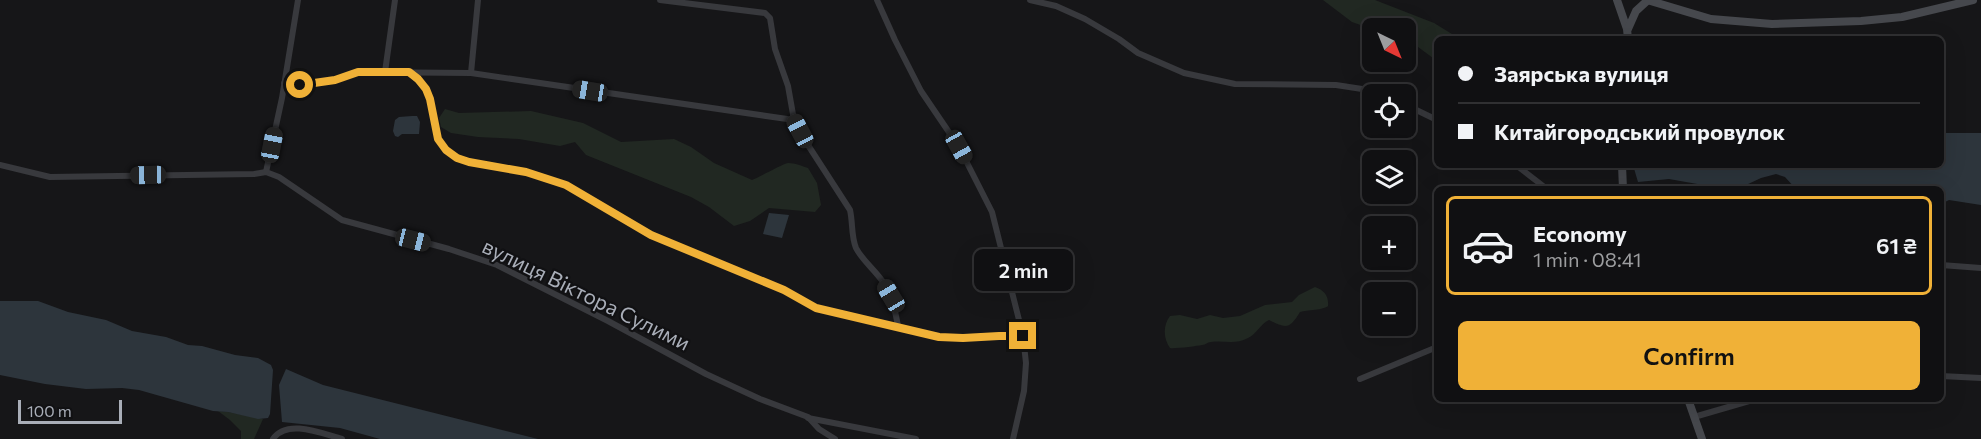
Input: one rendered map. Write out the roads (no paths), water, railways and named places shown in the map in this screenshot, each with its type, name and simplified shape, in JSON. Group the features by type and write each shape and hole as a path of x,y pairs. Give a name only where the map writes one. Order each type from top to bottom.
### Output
{"street":[{"path":"0,165 50,177 266,172 298,0"},
{"path":"385,72 395,0"},
{"path":"471,73 478,0"},
{"path":"660,0 765,13 770,18 775,49 786,77 794,120 850,210 857,250 891,296 898,326"},
{"path":"877,0 921,92 959,147 992,212 1023,336 1026,363 1024,392 1013,439"},
{"path":"1030,0 1056,6 1085,19 1119,39 1138,54 1184,74 1235,84 1336,85 1362,89"},
{"path":"1617,0 1628,36"},
{"path":"1627,29 1636,11 1648,0 1704,17 1772,24 1902,17 1973,0"},
{"path":"284,83 300,85 335,80 358,72 471,73 794,120"},
{"path":"409,72 426,89 438,139 446,150 457,158 544,177 574,190 651,235 784,290 816,308 939,337 1023,336"},
{"path":"1416,110 1434,119"},
{"path":"1520,168 1543,186"},
{"path":"1622,168 1623,186"},
{"name":"вулиця Віктора Сулими","path":"266,172 279,177 342,220 449,249 497,265 706,374 760,399 808,417 916,439"},
{"path":"1944,265 1981,268"},
{"path":"1360,379 1434,348"},
{"path":"1944,376 1981,378"},
{"path":"1689,402 1702,439"},
{"path":"1694,417 1746,402"},
{"name":"вулиця Віктора Сулими","path":"808,417 819,429 835,439"},
{"path":"275,437 286,429 300,429 342,439"}]}
